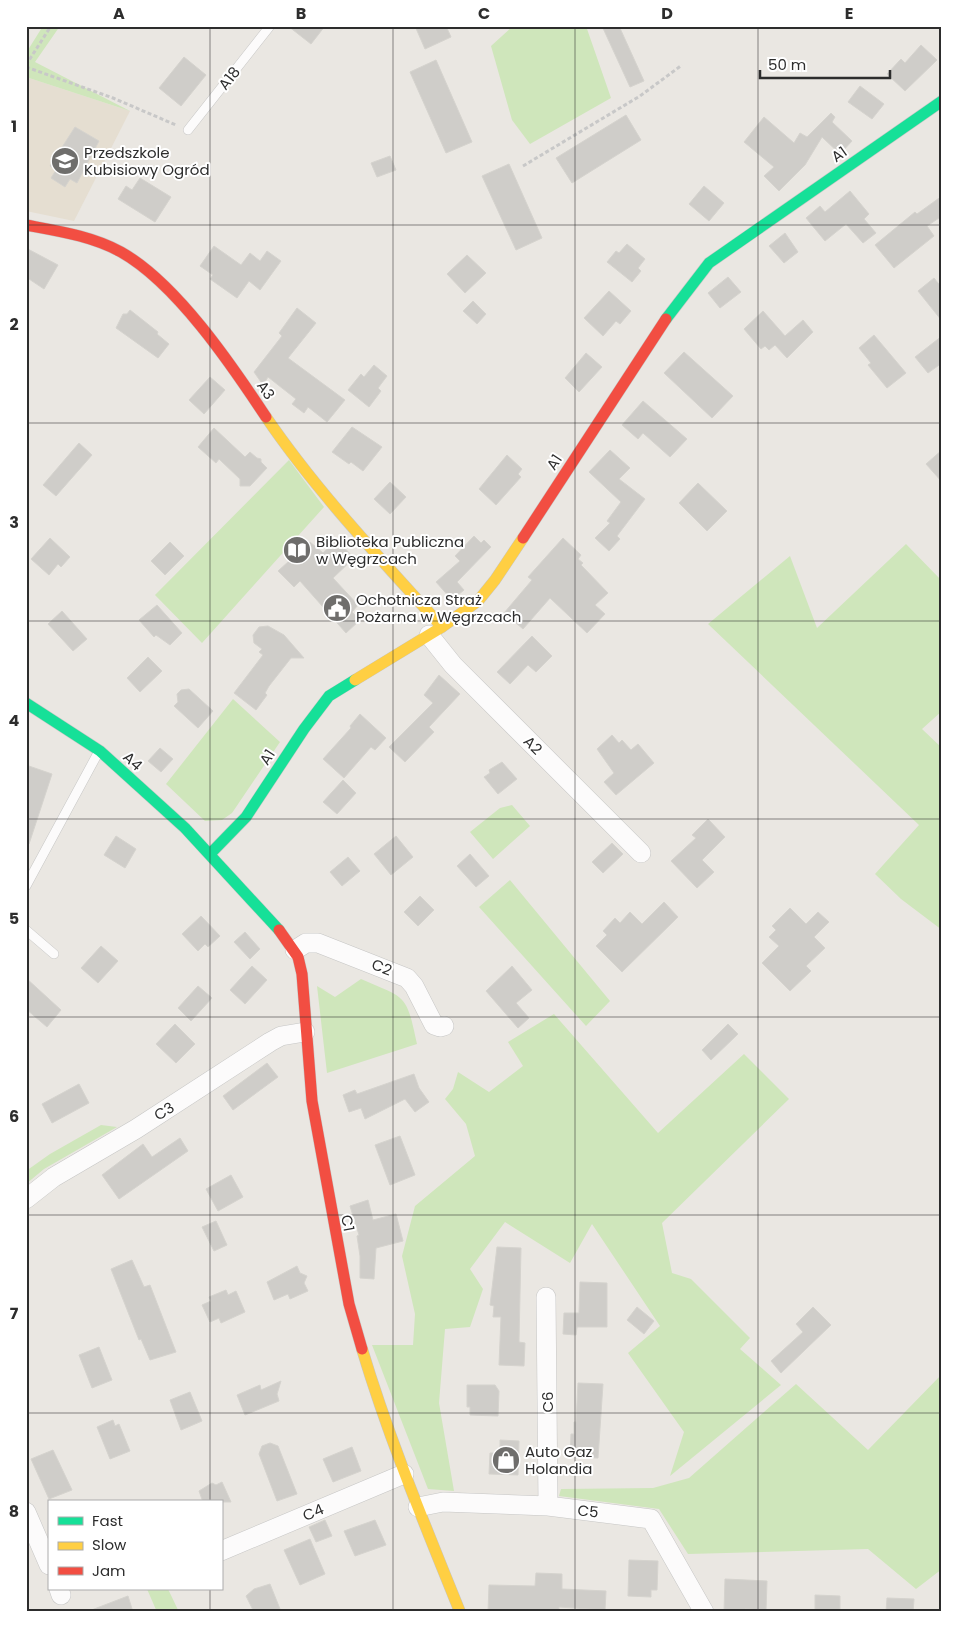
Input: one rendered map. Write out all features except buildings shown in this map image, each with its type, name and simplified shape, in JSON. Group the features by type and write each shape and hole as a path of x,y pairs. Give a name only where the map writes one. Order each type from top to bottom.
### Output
{"street":[{"name":"A1","path":"210,854 246,817 304,729 329,696 436,631 478,601 495,580 664,322 688,288 709,263 942,101"},
{"name":"A3","path":"26,225 77,235 121,252 164,285 228,360 284,443 436,631"},
{"name":"A2","path":"436,631 453,665 641,853"},
{"name":"A4","path":"26,704 100,751 176,820 210,854"},
{"name":"C1","path":"210,854 283,934 295,950 302,974 316,1129 349,1304 380,1408 404,1474 460,1612"},
{"name":"C2","path":"295,950 306,944 318,943 407,978 414,986 434,1025 444,1026"},
{"name":"C3","path":"26,1199 54,1177 144,1124 270,1042 281,1036 306,1032"},
{"name":"C6","path":"546,1298 548,1506"},
{"name":"C4","path":"222,1551 404,1474"},
{"name":"C5","path":"418,1507 443,1502 548,1506 651,1519 704,1612"},
{"path":"26,1512 48,1563"}],"lane":[{"name":"A18","path":"188,130 270,26"},
{"path":"26,886 100,751"},
{"path":"26,930 54,954"}],"path":[{"path":"51,26 26,66 113,98 188,130"},
{"path":"523,166 640,96 682,65"}],"shaded area":[{"name":"Przedszkole Kubisiowy Ogród","path":"26,77 130,111 74,221 26,211"}],"green space":[{"path":"43,26 60,26 35,62 130,111 26,77 26,53"},
{"path":"513,26 586,26 611,98 530,144 512,120 491,46"},
{"path":"289,460 324,507 202,643 155,595"},
{"path":"906,544 942,581 942,711 922,729 942,748 942,930 901,899 875,874 919,825 708,624 790,556 817,628"},
{"path":"233,699 280,742 232,813 222,820 205,821 166,784"},
{"path":"512,805 530,826 493,859 470,832 500,808"},
{"path":"510,880 610,1001 586,1026 479,907"},
{"path":"361,979 388,990 402,1000 407,1006 417,1044 327,1073 317,986 335,997"},
{"path":"554,1014 658,1133 744,1054 789,1099 662,1223 672,1273 691,1279 750,1338 740,1349 781,1385 670,1476 684,1432 628,1353 660,1326 592,1224 570,1263 505,1222 470,1269 483,1289 470,1327 445,1329 439,1403 454,1491 428,1489 372,1345 413,1345 415,1314 402,1256 415,1206 475,1156 466,1124 445,1099 453,1089 458,1072 489,1092 523,1066 508,1042"},
{"path":"101,1125 117,1127 44,1169 26,1184 26,1171 50,1154"},
{"path":"942,1374 942,1569 916,1589 868,1549 688,1554 659,1509 559,1496 561,1489 653,1488 689,1478 796,1384 868,1450"},
{"path":"147,1590 168,1590 179,1612 157,1612"}],"traffic: fast":[{"path":"666,319 709,263 942,101"},
{"path":"210,854 246,817 304,729 329,696 355,680"},
{"path":"26,703 100,751 185,828 279,930"}],"traffic: slow":[{"path":"266,417 306,472 442,627"},
{"path":"355,680 442,627 478,601 495,580 523,538"},
{"path":"362,1349 396,1449 460,1612"}],"traffic: jam":[{"path":"26,225 75,235 110,246 142,266 162,283 201,326 266,417"},
{"path":"523,538 666,319"},
{"path":"279,930 298,957 302,974 312,1101 349,1304 362,1349"}],"place":[{"name":"Przedszkole Kubisiowy Ogród","path":"65,161"},
{"name":"Biblioteka Publiczna w Węgrzcach","path":"297,550"},
{"name":"Ochotnicza Straż Pożarna w Węgrzcach","path":"337,608"},
{"name":"Auto Gaz Holandia","path":"506,1460"}]}
